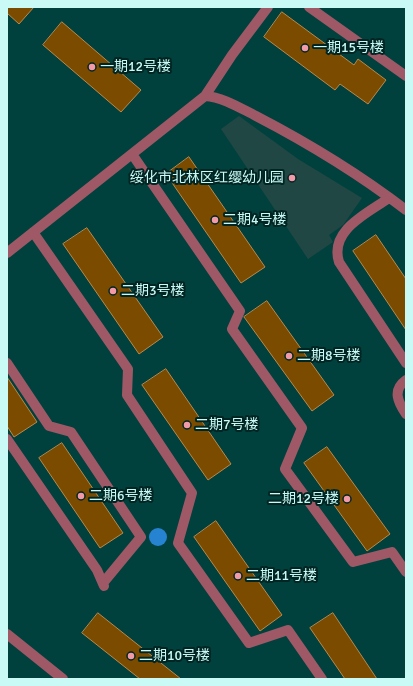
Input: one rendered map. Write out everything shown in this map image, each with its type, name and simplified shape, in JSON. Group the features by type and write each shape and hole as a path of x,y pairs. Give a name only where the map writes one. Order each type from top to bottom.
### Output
{"street":[{"path":"7,253 205,96 232,55 268,7"},
{"path":"310,7 406,76"},
{"path":"205,96 222,99 283,130 350,169 406,210"},
{"path":"132,154 240,311 232,329 302,428 285,469 353,562 392,552 406,572"},
{"path":"389,198 348,226 339,241 337,256 339,262 406,363"},
{"path":"33,232 128,369 127,395 192,493 178,543 249,643 288,630 322,679"},
{"path":"7,363 49,426 71,432 141,536 103,585 97,570 7,439"},
{"path":"406,380 400,385 396,394 398,402 406,414"},
{"path":"7,634 63,679"}],"shaded area":[{"name":"绥化市北林区红缨幼儿园","path":"239,116 298,159 362,198 343,225 329,235 333,242 308,259 221,129"}],"water":[{"path":"158,528 164,531 167,537 164,543 158,546 152,543 149,537 152,531"}],"building":[{"path":"7,7 34,7 19,24 7,13"},
{"name":"一期15号楼","path":"282,12 354,65 358,59 386,80 368,104 340,84 335,90 264,37"},
{"name":"一期12号楼","path":"62,22 141,90 121,112 43,45"},
{"name":"二期4号楼","path":"189,157 265,267 241,283 166,174"},
{"name":"二期3号楼","path":"87,228 163,337 139,354 63,244"},
{"path":"376,235 406,279 406,330 353,251"},
{"name":"二期8号楼","path":"267,301 334,395 312,411 244,317"},
{"name":"二期7号楼","path":"166,369 231,464 208,480 142,385"},
{"path":"7,377 37,422 14,437 7,426"},
{"name":"二期6号楼","path":"62,443 123,533 100,548 39,458"},
{"name":"二期12号楼","path":"327,447 390,534 367,551 304,463"},
{"name":"二期11号楼","path":"216,521 282,615 260,631 194,537"},
{"name":"二期10号楼","path":"98,613 181,679 140,679 82,633"},
{"path":"333,613 377,679 345,679 310,628"}],"place":[{"name":"一期15号楼","path":"305,48"},
{"name":"一期12号楼","path":"92,67"},
{"name":"绥化市北林区红缨幼儿园","path":"292,178"},
{"name":"二期4号楼","path":"215,220"},
{"name":"二期3号楼","path":"113,291"},
{"name":"二期8号楼","path":"289,356"},
{"name":"二期7号楼","path":"187,425"},
{"name":"二期6号楼","path":"81,496"},
{"name":"二期12号楼","path":"347,499"},
{"name":"二期11号楼","path":"238,576"},
{"name":"二期10号楼","path":"131,656"}]}
